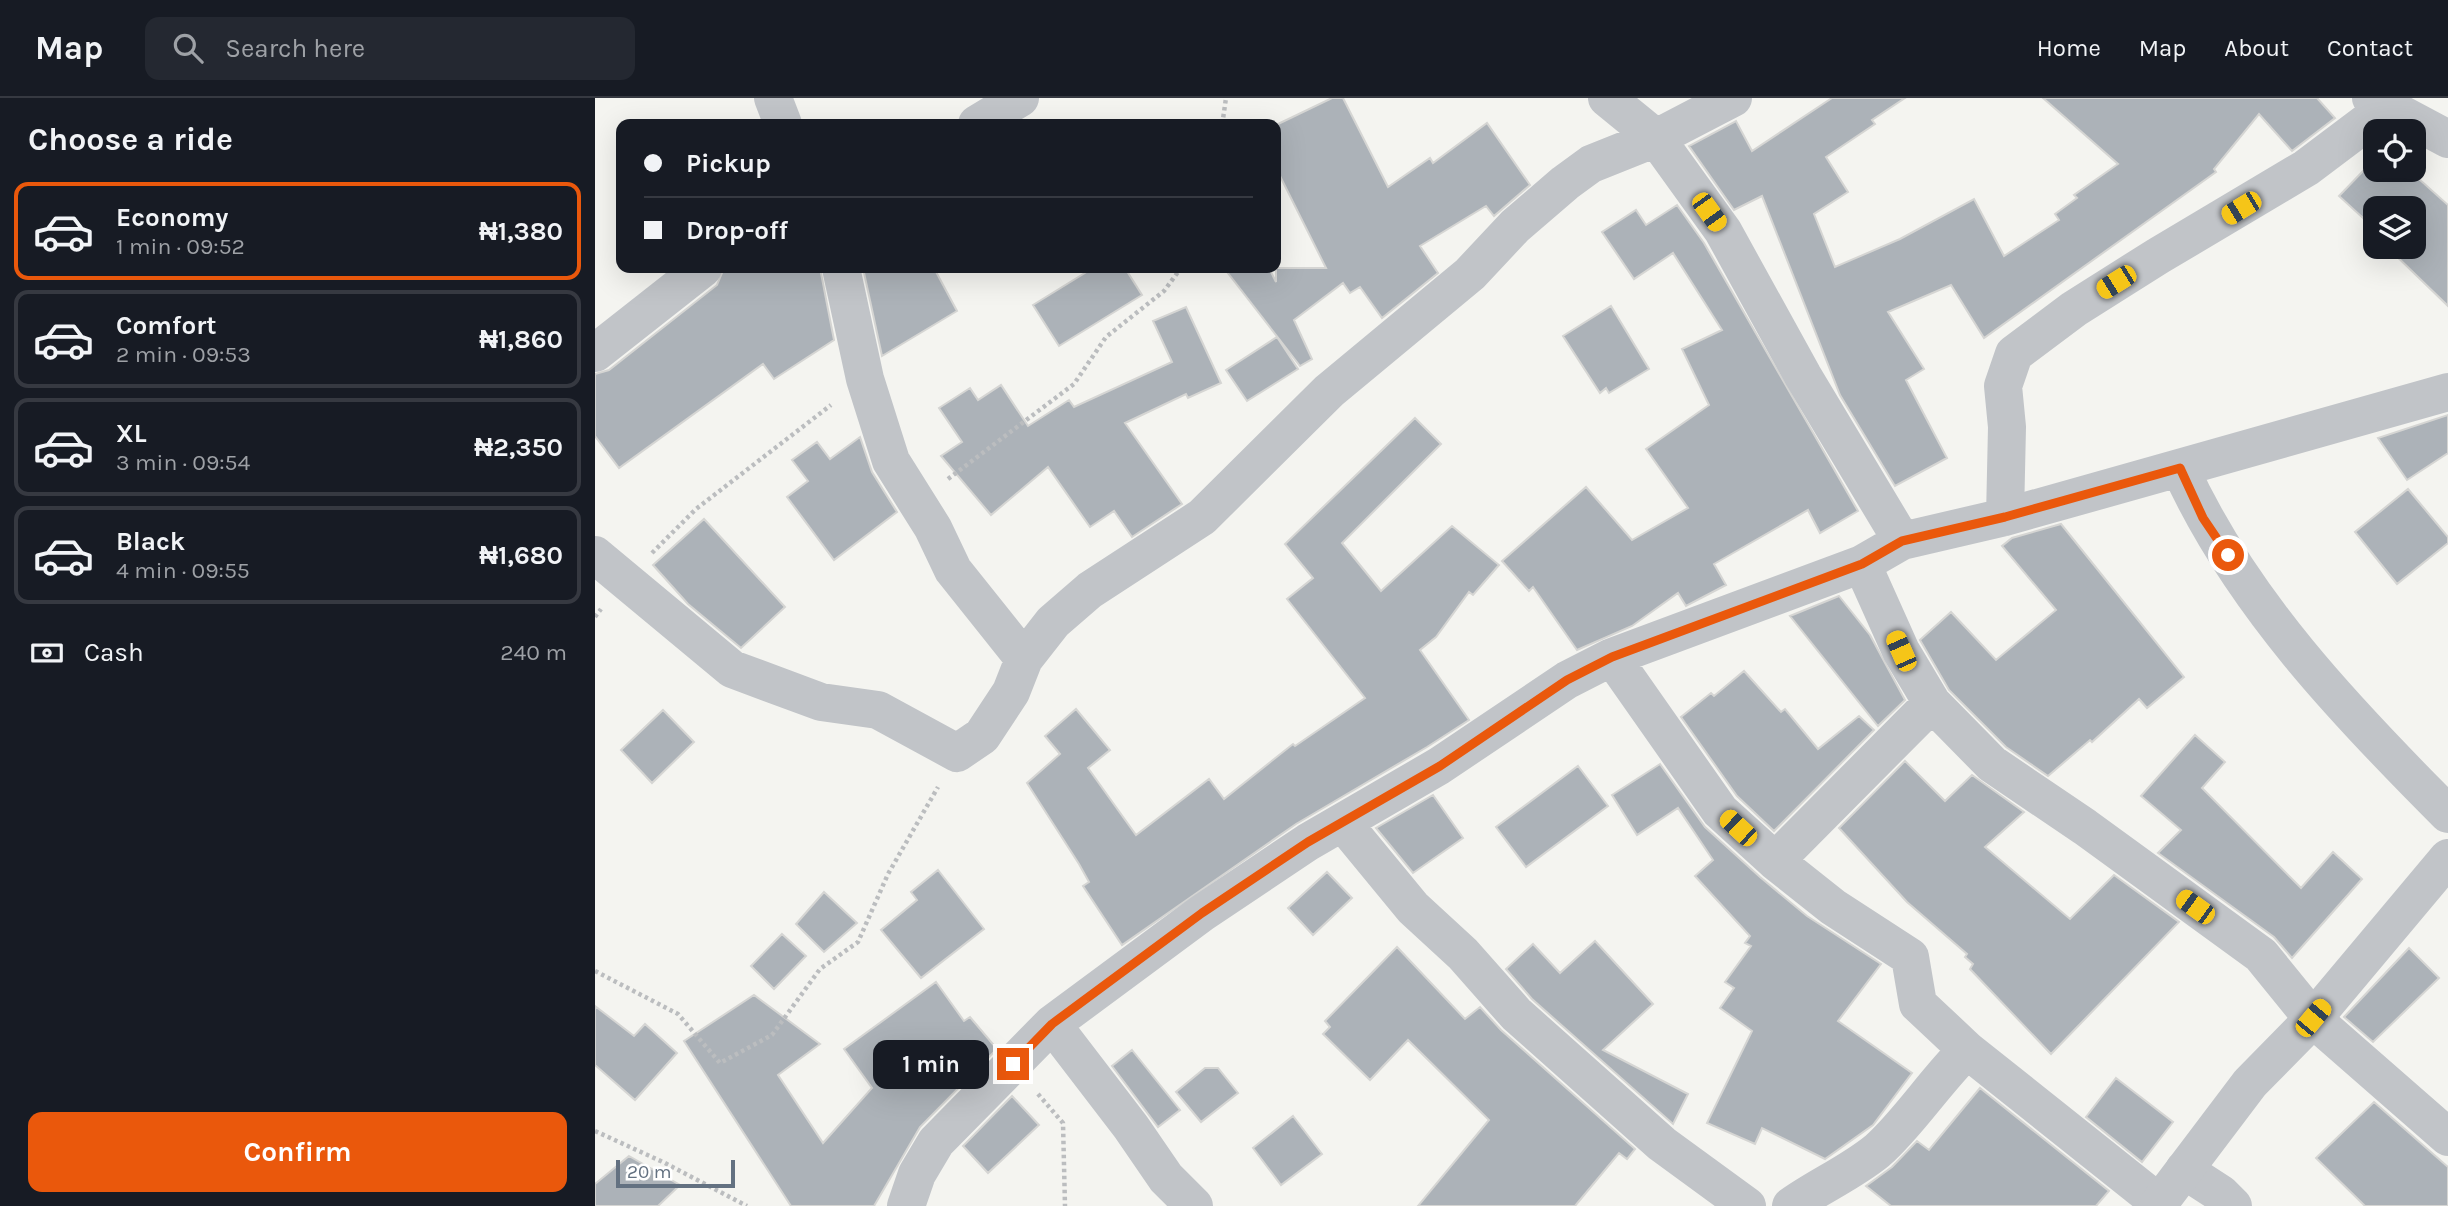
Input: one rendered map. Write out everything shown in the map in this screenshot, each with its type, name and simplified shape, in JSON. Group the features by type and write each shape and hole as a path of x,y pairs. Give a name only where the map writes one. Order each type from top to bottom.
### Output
{"street":[{"path":"773,98 781,119"},
{"path":"985,119 1020,98"},
{"path":"1607,98 1655,138 1723,231 1803,376 1902,541"},
{"path":"595,555 732,669 821,702 879,710 957,753 982,736 1011,692 1024,660 1053,622 1090,590 1202,517 1329,391 1470,274 1515,226 1565,183 1591,164 1655,138 1733,98"},
{"path":"2005,517 2007,427 2003,386 2014,354 2074,309 2306,168 2379,102 2447,136"},
{"path":"595,354 697,273"},
{"path":"842,273 865,379 891,461 916,500 953,570 1024,660"},
{"path":"905,1206 917,1174 936,1142 1052,1024 1202,913 1308,842 1440,766 1567,680 1612,657 1862,564 1902,541 2005,517 2448,392"},
{"path":"2180,468 2203,518 2307,662 2387,753 2448,814"},
{"path":"1862,564 1901,651 1932,703 1992,764 2085,827 2261,955 2313,1018 2448,1137"},
{"path":"1612,657 1720,811 1775,861 1833,907 1910,957 1918,1004 1967,1050 2157,1204 2250,1083 2313,1018 2448,858"},
{"path":"1775,861 1932,703"},
{"path":"1343,823 1413,908 1463,954 1516,1014 1662,1144 1747,1206"},
{"path":"1052,1024 1131,1127 1166,1178 1194,1206"},
{"path":"1791,1206 1811,1192 1843,1177 1879,1149 1967,1050"},
{"path":"2184,1170 2221,1194 2233,1206"}],"path":[{"path":"1223,119 1226,98"},
{"path":"916,500 968,465 1074,384 1106,337 1164,291 1177,273"},
{"path":"595,617 624,580 696,509 865,379"},
{"path":"595,971 678,1014 720,1063 772,1035 820,969 857,942 888,874 957,753"},
{"path":"1013,1064 1063,1123 1065,1206"},
{"path":"595,1131 665,1163 747,1206"}],"building":[{"path":"1332,98 1343,98 1388,187 1430,158 1433,163 1487,123 1530,185 1494,216 1486,206 1420,246 1438,273 1382,318 1360,287 1350,293 1343,283 1294,320 1312,359 1300,366 1228,273 1272,273 1276,282 1276,273 1281,273 1281,268 1326,268 1281,178 1281,123"},
{"path":"1832,98 1905,98 1872,120 1875,124 1826,157 1848,192 1814,214 1835,267 1900,239 1974,199 2004,256 2059,220 2055,214 2077,198 2074,195 2118,164 2043,98 2317,98 2335,118 2292,151 2259,114 2214,169 2216,172 1984,338 1951,285 1888,312 1924,369 1906,380 1947,458 1895,486 1840,395 1762,196 1734,210 1689,146 1736,121 1752,151"},
{"path":"2363,171 2363,182 2422,182 2448,205 2448,306 2399,259 2426,259 2426,196 2363,196 2363,218 2339,196"},
{"path":"1677,205 1704,243 1858,511 1820,533 1808,510 1714,564 1726,585 1686,606 1678,593 1632,626 1577,650 1533,587 1529,591 1502,561 1586,487 1632,540 1688,508 1646,449 1709,405 1682,349 1722,330 1673,253 1634,279 1602,232 1636,210 1646,225"},
{"path":"722,273 821,273 834,340 774,379 763,364 619,468 595,436 595,374 609,370 717,285"},
{"path":"864,273 937,273 957,311 882,356"},
{"path":"1085,273 1128,273 1142,295 1059,346 1033,305"},
{"path":"1611,306 1649,369 1609,393 1606,388 1600,393 1563,336"},
{"path":"1186,307 1221,383 1188,398 1186,394 1125,423 1182,504 1132,537 1114,511 1090,527 1048,467 991,515 941,456 962,442 939,408 970,388 978,400 1001,385 1028,426 1069,400 1074,407 1172,362 1153,321"},
{"path":"1277,337 1298,369 1247,401 1226,370"},
{"path":"2448,415 2448,453 2407,480 2378,438"},
{"path":"1415,418 1441,444 1342,543 1381,591 1452,526 1499,565 1473,595 1469,592 1436,637 1420,650 1469,720 1296,824 1122,945 1083,886 1089,882 1079,864 1027,783 1060,754 1045,736 1076,709 1110,750 1088,768 1136,835 1209,779 1224,799 1293,744 1295,746 1365,698 1287,599 1313,578 1285,544"},
{"path":"860,437 872,472 897,512 834,560 787,497 808,481 792,460 817,442 830,459"},
{"path":"2408,489 2448,537 2448,543 2397,584 2355,532"},
{"path":"704,519 785,607 741,648 688,604 653,565"},
{"path":"2061,524 2184,677 2147,708 2139,699 2092,742 2090,740 2048,776 2006,747 1949,690 1920,640 1951,612 1996,660 2056,610 2002,546 2012,538"},
{"path":"1839,596 1870,635 1905,700 1878,726 1790,616"},
{"path":"1744,671 1781,712 1785,709 1818,749 1859,716 1874,730 1774,831 1737,796 1681,717 1711,693 1714,696"},
{"path":"663,710 694,742 652,783 621,750"},
{"path":"2195,735 2225,762 2202,788 2301,888 2333,852 2362,879 2292,958 2274,937 2158,853 2181,830 2141,796"},
{"path":"1905,761 1945,801 1972,775 2024,812 1985,847 2070,919 2114,875 2179,922 2051,1054 1970,969 1973,964 1965,957 1967,954 1907,902 1839,828"},
{"path":"1660,764 1705,827 1760,877 1807,916 1881,964 1838,1021 1912,1073 1873,1125 1825,1159 1762,1128 1755,1144 1707,1123 1752,1031 1720,1008 1734,988 1725,982 1751,946 1745,943 1750,936 1695,876 1713,860 1678,808 1637,835 1612,795"},
{"path":"1578,766 1608,806 1526,867 1496,827"},
{"path":"1433,795 1463,838 1413,873 1376,828"},
{"path":"938,870 984,929 921,978 881,930 917,900 911,892"},
{"path":"1327,872 1352,898 1313,935 1288,908"},
{"path":"824,892 857,923 824,952 796,924"},
{"path":"782,934 806,956 774,989 751,966"},
{"path":"1595,941 1653,1004 1603,1050 1688,1094 1673,1124 1532,999 1506,969 1533,944 1560,973"},
{"path":"1397,947 1465,1019 1480,1007 1501,1030 1635,1149 1627,1159 1619,1153 1575,1206 1418,1206 1489,1120 1408,1040 1370,1080 1323,1034 1330,1027 1325,1021"},
{"path":"2409,948 2439,978 2373,1042 2344,1017"},
{"path":"936,982 964,1021 970,1017 997,1049 920,1127 874,1206 791,1206 684,1041 754,995 820,1044 778,1075 823,1143 872,1088 844,1049"},
{"path":"595,1006 634,1036 645,1024 677,1053 635,1100 595,1065"},
{"path":"1132,1050 1180,1110 1158,1127 1112,1066"},
{"path":"1205,1068 1218,1068 1238,1093 1201,1122 1176,1092"},
{"path":"2116,1078 2173,1122 2142,1162 2086,1117"},
{"path":"1980,1088 2109,1191 2096,1206 1891,1206 1866,1186 1892,1167 1917,1141 1929,1150"},
{"path":"1012,1096 1039,1125 988,1173 963,1146"},
{"path":"2374,1102 2448,1167 2448,1206 2365,1206 2316,1158"},
{"path":"1293,1116 1322,1154 1281,1185 1253,1148"},
{"path":"629,1156 680,1185 658,1206 595,1206 595,1184"}],"route":[{"path":"1013,1064 1052,1024 1202,913 1308,842 1440,766 1567,680 1612,657 1862,564 1902,541 2005,517 2180,468 2203,518 2228,555"}]}
